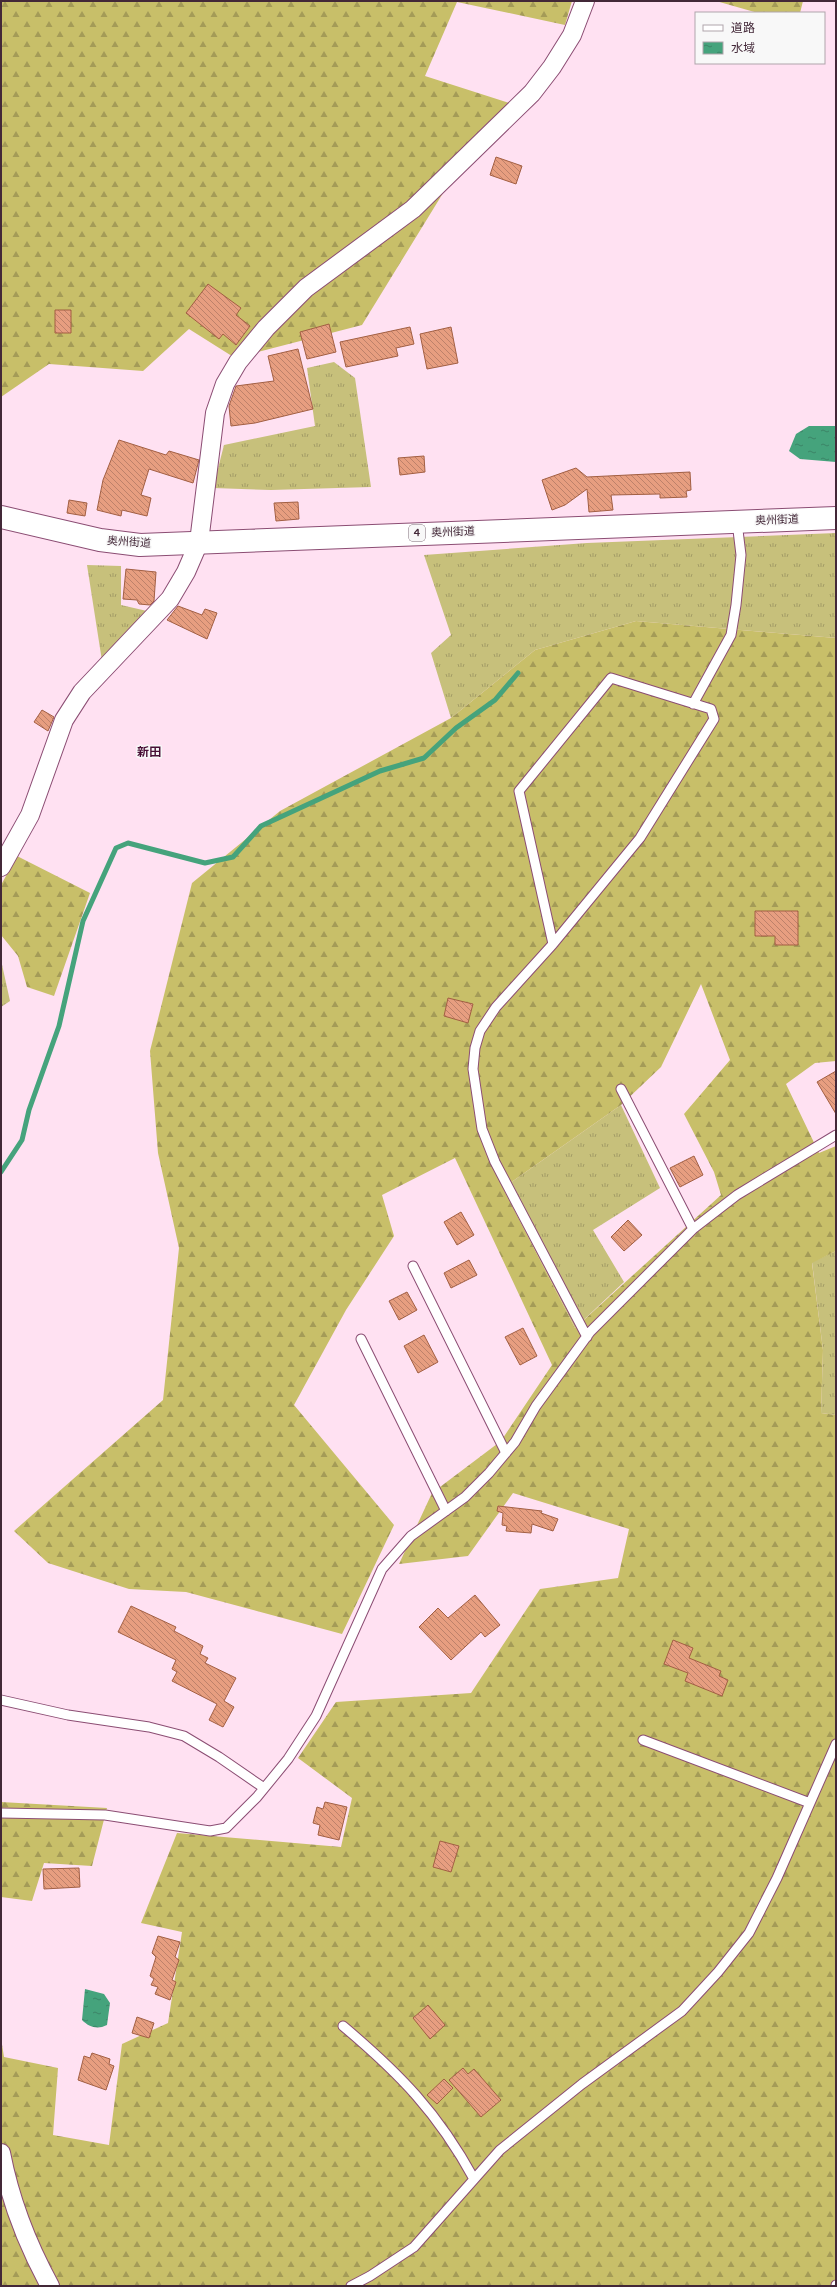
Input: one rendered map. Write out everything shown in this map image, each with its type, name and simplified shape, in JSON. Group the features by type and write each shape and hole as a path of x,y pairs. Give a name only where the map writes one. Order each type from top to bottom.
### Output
{"highway":[{"name":"奥州街道","path":"1,516 100,540 140,545 836,518"}],"street":[{"path":"1,867 30,815 64,720 82,692 170,599 186,572 199,542 215,413 225,384 238,362 266,328 306,288 413,208 532,93 552,67 572,35 585,1"},
{"path":"1,2153 7,2185 23,2230 50,2286"}],"lane":[{"path":"693,704 731,635 736,605 741,555 737,521"},
{"path":"553,944 519,792 611,678 711,710 714,719 640,838 553,944 496,1007 480,1031 475,1048 473,1069 482,1129 495,1162 587,1337"},
{"path":"620,1089 694,1230"},
{"path":"1,1813 104,1816 210,1831 226,1828 264,1788 288,1759 316,1716 382,1569 411,1536 465,1497 506,1453 515,1442 536,1406 587,1337 694,1230 737,1195 836,1135"},
{"path":"413,1266 506,1453"},
{"path":"361,1339 446,1510"},
{"path":"1,1700 68,1715 149,1727 184,1736 219,1757 264,1788"},
{"path":"643,1740 810,1803"},
{"path":"351,2286 370,2276 414,2247 500,2150 582,2084 682,2011 718,1972 749,1933 778,1878 836,1744"},
{"path":"343,2026 385,2061 429,2110 459,2152 474,2179"}],"green space":[{"path":"1,1 572,1 565,25 457,2 425,76 528,109 448,185 362,325 235,358 189,329 143,371 49,364 1,397"},
{"path":"716,1 803,1 800,12 754,12"},
{"path":"334,362 355,378 371,487 271,490 213,488 224,445 315,426 307,368"},
{"path":"836,533 836,638 636,621 535,650 451,718 431,653 451,635 424,555 587,543"},
{"path":"87,565 121,566 121,605 147,611 102,661"},
{"path":"636,621 836,638 836,1061 815,1063 786,1084 819,1153 836,1146 836,1251 812,1263 823,1350 821,1413 836,1415 836,2286 1,2286 1,2038 4,2057 58,2068 53,2135 109,2145 122,2044 168,2023 182,1932 141,1923 177,1833 341,1847 352,1798 298,1758 336,1702 471,1693 540,1589 618,1578 629,1529 513,1493 468,1556 399,1564 432,1493 501,1441 552,1365 455,1158 382,1195 394,1236 346,1310 294,1405 394,1525 342,1634 186,1592 129,1589 48,1563 14,1531 163,1400 179,1248 158,1153 150,1051 192,883 280,811 451,718 535,650","holes":["701,984 730,1060 684,1114 714,1172 721,1195 575,1328 503,1188 621,1105 661,1067"]},
{"path":"17,856 90,893 54,996 27,987 18,956 1,935 1,885"},
{"path":"1,960 10,1001 1,1007"},
{"path":"621,1105 660,1188 593,1230 624,1282 575,1328 503,1188"},
{"path":"836,1251 836,1415 821,1413 823,1350 812,1262"},
{"path":"1,1802 107,1808 92,1866 44,1863 32,1901 1,1897"}],"water":[{"path":"809,426 836,426 836,462 800,459 789,451 796,434"},
{"path":"85,1989 104,1994 110,2003 107,2025 103,2027 93,2027 82,2020"}],"building":[{"path":"496,157 522,166 516,184 490,175"},
{"path":"208,284 241,308 236,315 250,326 236,345 223,334 219,339 186,313"},
{"path":"55,310 71,310 71,333 55,333"},
{"path":"329,324 336,352 307,359 300,332"},
{"path":"410,327 414,344 396,348 398,356 346,367 340,342"},
{"path":"451,327 458,363 427,369 420,334"},
{"path":"298,349 313,409 255,423 231,426 229,406 236,386 274,381 268,356"},
{"path":"119,440 166,455 169,451 199,460 193,483 149,469 141,495 151,498 147,516 122,510 121,516 97,510 103,480"},
{"path":"424,456 425,472 400,475 398,458"},
{"path":"576,468 587,477 690,472 691,490 686,491 687,497 660,498 660,494 611,495 613,510 589,512 587,489 565,505 552,510 542,480"},
{"path":"69,500 87,503 85,516 67,513"},
{"path":"298,502 299,519 276,521 274,503"},
{"path":"126,569 156,572 154,601 150,605 139,604 137,600 123,599"},
{"path":"178,606 202,615 205,609 217,613 207,639 167,620"},
{"path":"42,710 54,717 48,731 34,722"},
{"path":"755,911 798,911 798,945 775,945 775,936 755,936"},
{"path":"448,998 473,1004 468,1023 444,1016"},
{"path":"836,1071 836,1114 817,1082"},
{"path":"694,1156 703,1175 680,1187 670,1168"},
{"path":"461,1212 474,1235 457,1245 444,1222"},
{"path":"628,1220 642,1235 624,1251 611,1237"},
{"path":"469,1260 477,1275 451,1288 444,1273"},
{"path":"407,1292 417,1310 399,1320 389,1301"},
{"path":"523,1328 537,1356 520,1365 505,1337"},
{"path":"424,1335 438,1362 418,1373 404,1346"},
{"path":"498,1506 542,1511 541,1513 558,1519 553,1531 532,1524 531,1533 506,1531 507,1526 502,1525 503,1513 497,1511"},
{"path":"475,1595 500,1625 485,1637 481,1632 451,1660 419,1627 438,1608 448,1618"},
{"path":"131,1606 176,1627 174,1631 203,1646 200,1654 208,1658 205,1663 236,1678 224,1701 234,1707 223,1727 209,1720 217,1704 172,1681 177,1672 172,1669 176,1660 118,1632"},
{"path":"673,1640 693,1648 689,1658 721,1671 719,1676 728,1680 722,1696 685,1681 688,1673 664,1664"},
{"path":"325,1802 347,1807 339,1840 318,1835 320,1825 313,1823 317,1807 323,1809"},
{"path":"440,1841 459,1846 451,1872 433,1867"},
{"path":"79,1868 80,1887 44,1889 43,1869"},
{"path":"158,1936 180,1942 175,1957 179,1960 172,1980 176,1982 170,2000 155,1994 158,1987 151,1985 154,1979 150,1976 156,1957 152,1953"},
{"path":"428,2005 445,2025 430,2039 413,2018"},
{"path":"137,2017 154,2023 149,2038 132,2033"},
{"path":"92,2053 110,2059 109,2064 114,2066 106,2090 78,2080 84,2056 90,2058"},
{"path":"463,2068 468,2074 474,2069 501,2100 481,2117 449,2080"},
{"path":"444,2079 453,2088 437,2104 427,2095"}],"waterway":[{"path":"1,1172 22,1140 29,1110 59,1026 83,921 116,848 128,843 205,863 233,857 261,826 380,771 424,758 456,728 495,700 518,673"}],"district":[{"name":"新田","path":"149,752"}]}
